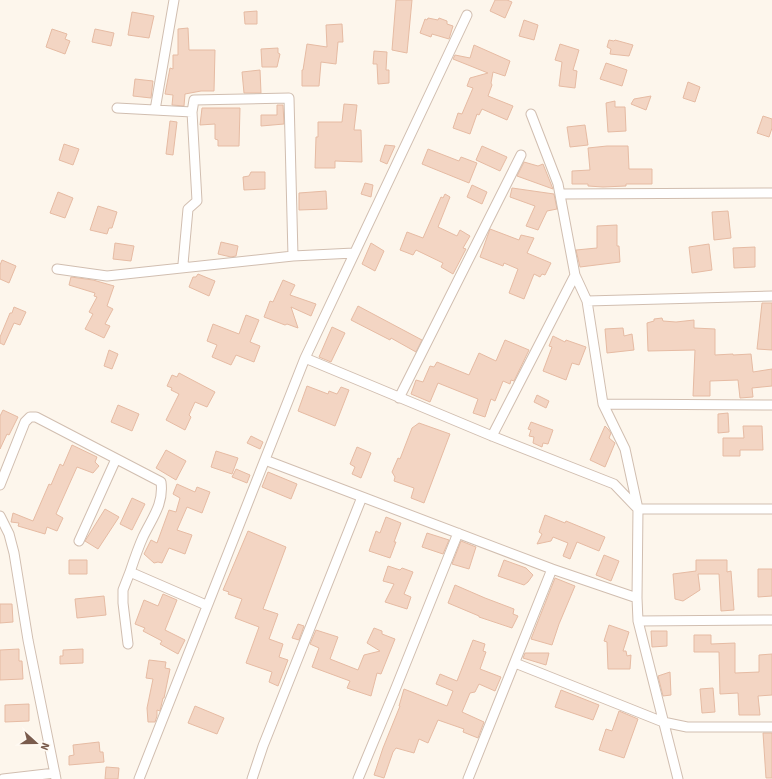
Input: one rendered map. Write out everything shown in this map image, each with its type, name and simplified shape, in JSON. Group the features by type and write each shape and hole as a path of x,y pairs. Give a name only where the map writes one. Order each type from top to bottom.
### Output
{"street":[{"path":"155,110 174,0"},
{"path":"139,779 206,605 305,358 467,15"},
{"path":"187,267 183,264 188,209 197,201 192,112 194,100 289,98 293,256"},
{"path":"117,108 192,112"},
{"path":"531,114 558,184 575,275 587,301 603,404 625,449 638,509 638,621 678,779"},
{"path":"399,398 521,155"},
{"path":"560,194 772,193"},
{"path":"57,269 107,276 293,256 354,253"},
{"path":"492,436 575,275"},
{"path":"587,301 772,296"},
{"path":"305,358 492,436 614,484 638,509 772,509"},
{"path":"603,404 772,405"},
{"path":"0,485 25,422 30,417 36,417 161,482 161,502 143,538 123,590 128,644"},
{"path":"79,541 116,459"},
{"path":"265,460 552,569 637,598"},
{"path":"252,779 263,746 362,497"},
{"path":"0,516 9,534 14,553 28,640 56,776 3,779"},
{"path":"358,779 458,533"},
{"path":"468,779 552,569"},
{"path":"130,572 206,605"},
{"path":"638,621 772,620"},
{"path":"515,663 663,722 687,727 772,727"}],"building":[{"path":"396,0 412,0 407,53 392,50"},
{"path":"495,0 507,0 512,2 505,18 490,11"},
{"path":"257,11 257,24 245,24 244,12"},
{"path":"132,12 154,16 149,38 128,35"},
{"path":"428,18 438,20 439,18 447,21 447,24 453,26 449,39 432,34 431,37 420,33 425,19 427,20"},
{"path":"524,20 538,25 534,40 519,36"},
{"path":"342,24 343,42 338,42 336,64 321,62 319,86 302,86 302,70 307,44 327,47 326,25"},
{"path":"188,28 189,50 215,50 214,91 201,91 185,94 184,106 172,105 173,95 165,94 170,68 173,69 173,55 178,55 178,29"},
{"path":"52,29 67,34 65,39 70,41 65,54 46,47"},
{"path":"95,29 114,33 111,46 92,42"},
{"path":"609,40 615,40 633,45 629,56 610,54 611,49 607,47"},
{"path":"560,44 579,50 573,70 577,71 575,88 559,86 562,62 555,60"},
{"path":"474,45 510,61 505,76 493,72 492,85 488,96 513,106 507,120 482,109 479,115 477,114 470,134 453,128 458,113 462,114 473,88 467,86 470,78 488,73 453,59 455,55 470,58"},
{"path":"278,48 278,53 280,54 277,67 262,67 261,49"},
{"path":"374,51 387,52 386,70 389,70 389,83 378,84 377,64 373,64"},
{"path":"606,63 627,70 622,86 600,79"},
{"path":"260,70 261,93 244,93 242,72"},
{"path":"135,79 153,81 151,98 133,96"},
{"path":"688,82 700,87 695,102 683,98"},
{"path":"651,96 646,110 631,104 634,99"},
{"path":"615,101 615,107 625,107 626,131 608,132 606,103"},
{"path":"344,104 357,105 354,130 361,130 362,162 335,161 335,168 315,168 318,122 342,122"},
{"path":"277,105 283,105 284,124 261,126 261,115 277,115"},
{"path":"202,108 240,108 239,146 218,146 218,140 215,139 215,124 200,125"},
{"path":"763,116 772,119 772,128 769,137 757,133"},
{"path":"170,121 177,122 173,155 166,154"},
{"path":"585,125 588,145 570,147 567,127"},
{"path":"64,144 79,149 73,165 59,160"},
{"path":"385,145 395,146 387,164 380,161"},
{"path":"482,146 507,157 500,171 476,160"},
{"path":"628,146 629,169 652,169 652,184 626,184 626,186 603,187 588,186 588,184 572,184 572,171 590,170 588,148"},
{"path":"428,149 459,161 461,157 477,163 469,183 422,164"},
{"path":"524,162 538,166 543,164 553,189 517,176"},
{"path":"251,172 265,172 265,189 244,190 243,177 249,176"},
{"path":"365,183 373,185 371,197 361,194"},
{"path":"472,185 487,192 482,204 467,197"},
{"path":"512,188 554,194 557,209 547,211 538,230 526,226 535,206 510,197"},
{"path":"326,191 327,209 299,210 299,193"},
{"path":"58,192 73,198 65,218 50,213"},
{"path":"445,194 450,197 438,227 457,236 460,230 470,236 463,248 466,249 453,274 441,267 443,263 416,250 413,255 400,250 407,232 423,238 441,197 443,198"},
{"path":"98,206 117,212 112,228 109,228 107,234 90,230"},
{"path":"728,211 731,238 714,240 712,212"},
{"path":"617,225 617,246 619,246 620,262 580,267 576,250 597,248 597,226"},
{"path":"490,229 519,240 521,235 534,238 527,253 551,263 545,275 542,274 540,277 534,274 524,299 509,293 518,269 504,263 503,266 480,257"},
{"path":"221,242 238,246 236,256 231,257 218,254"},
{"path":"115,243 134,246 131,261 113,259"},
{"path":"371,243 384,251 375,271 362,264"},
{"path":"709,244 712,270 692,273 689,247"},
{"path":"755,247 755,267 734,268 733,248"},
{"path":"2,260 16,266 9,283 0,279 0,265"},
{"path":"198,274 215,281 209,296 189,287 193,277 196,277"},
{"path":"71,277 93,280 114,286 107,306 113,309 105,324 110,326 104,338 85,329 93,314 89,312 97,297 94,296 95,293 69,285"},
{"path":"283,280 295,285 290,295 316,304 311,316 291,307 298,328 264,317 270,301 273,302"},
{"path":"762,303 772,303 772,350 757,349"},
{"path":"358,306 422,340 416,352 391,338 390,340 351,320"},
{"path":"14,307 26,312 20,325 14,323 4,345 0,343 0,337"},
{"path":"246,315 259,320 250,342 260,346 254,362 236,355 231,365 212,357 217,345 207,341 213,324 239,334"},
{"path":"662,318 663,321 676,322 694,320 694,328 715,329 715,355 751,354 753,372 772,369 772,386 752,388 753,397 740,398 738,380 710,381 710,396 693,396 695,350 648,351 647,323 654,321 654,319"},
{"path":"332,327 345,333 331,362 319,357"},
{"path":"623,328 624,336 632,334 634,350 607,353 605,329"},
{"path":"553,336 565,342 566,340 586,347 579,365 572,363 566,380 543,371 552,347 549,346"},
{"path":"505,340 529,350 514,381 511,380 510,384 503,381 495,401 491,399 485,417 473,413 478,399 438,383 430,402 411,394 416,380 423,382 430,366 434,367 437,362 469,375 479,353 496,361"},
{"path":"109,350 118,354 112,369 104,366"},
{"path":"179,373 215,392 207,407 195,402 189,415 191,417 185,430 166,420 179,394 167,386 172,375 177,377"},
{"path":"307,386 328,394 329,391 337,394 341,387 349,390 335,426 298,411"},
{"path":"537,395 549,401 546,408 534,402"},
{"path":"118,405 139,414 132,431 111,422"},
{"path":"3,410 18,417 9,435 7,434 0,449 0,416"},
{"path":"728,413 729,432 718,433 718,414"},
{"path":"531,422 553,430 548,444 543,443 542,447 533,443 534,437 529,436 531,430 528,429"},
{"path":"419,423 450,434 424,503 411,498 414,488 394,481 395,477 392,472 398,458 400,459 412,428"},
{"path":"605,426 611,433 609,438 615,443 605,467 590,460"},
{"path":"743,426 762,426 763,450 740,450 740,456 723,456 723,438 744,438"},
{"path":"251,436 263,442 260,449 247,443"},
{"path":"72,445 97,457 95,462 99,466 93,473 77,467 56,514 63,518 57,531 47,527 45,534 18,526 19,523 11,522 13,513 33,521 49,484 51,485 60,464 63,466"},
{"path":"357,447 371,453 361,478 352,474 355,467 350,464"},
{"path":"166,450 186,461 176,480 156,468"},
{"path":"216,451 238,458 232,474 211,467"},
{"path":"236,469 250,475 247,483 232,477"},
{"path":"268,472 297,484 291,499 262,487"},
{"path":"177,484 195,492 197,487 210,492 202,513 187,507 177,530 192,535 185,554 169,548 162,563 154,563 144,554 151,540 157,543 169,510 176,512 180,498 173,494"},
{"path":"132,498 145,504 132,530 120,524"},
{"path":"105,509 119,517 98,549 85,541"},
{"path":"545,515 565,523 566,521 605,537 599,551 577,542 570,559 563,556 568,543 553,537 551,541 537,544 542,534 539,532"},
{"path":"386,517 401,523 390,558 369,551 376,531 380,533"},
{"path":"248,531 286,547 263,609 278,614 269,639 283,644 279,657 288,660 278,686 269,682 272,672 246,663 259,627 235,618 242,599 228,594 229,592 223,590"},
{"path":"427,533 449,540 443,554 422,547"},
{"path":"461,541 476,547 469,569 452,564"},
{"path":"604,555 619,561 611,581 596,575"},
{"path":"69,560 87,560 87,574 69,574"},
{"path":"504,560 526,568 533,575 524,585 498,576"},
{"path":"696,560 727,560 727,572 731,571 734,610 721,611 719,574 698,574 700,590 683,601 675,599 673,574 696,571"},
{"path":"388,566 400,570 402,568 413,572 404,594 411,597 407,609 385,602 394,584 383,581"},
{"path":"758,569 772,569 772,596 758,597"},
{"path":"555,578 575,586 552,645 531,639"},
{"path":"455,585 514,609 513,614 518,616 512,628 479,617 448,603"},
{"path":"163,594 177,600 165,630 185,640 178,654 160,644 162,641 143,631 145,628 135,624 144,600 158,606"},
{"path":"104,596 106,615 77,618 75,599"},
{"path":"0,604 12,604 13,622 0,623"},
{"path":"298,624 304,626 299,640 292,638"},
{"path":"609,625 629,632 623,651 626,651 627,656 631,655 630,669 608,669 607,642 604,641"},
{"path":"374,628 382,631 382,634 395,639 381,674 377,673 371,696 347,688 350,681 312,667 319,648 310,644 316,630 338,637 330,659 358,670 364,655 380,651 367,643"},
{"path":"651,631 667,631 667,646 652,647"},
{"path":"694,635 711,635 711,644 735,643 735,673 759,672 759,655 772,654 772,695 758,696 760,715 739,715 738,693 720,694 719,652 694,652"},
{"path":"473,640 485,644 483,651 486,652 480,669 501,677 495,691 479,684 475,692 470,693 462,712 484,722 478,738 463,732 464,729 438,720 428,743 419,739 414,753 396,748 393,752 384,778 374,775 400,706 404,689 447,706 453,691 436,684 440,674 457,681"},
{"path":"19,649 19,661 22,661 23,679 0,680 0,650"},
{"path":"83,649 83,663 60,664 60,656 63,656 63,650"},
{"path":"525,653 549,653 546,665 523,658"},
{"path":"149,660 166,662 165,668 170,669 164,698 160,711 157,710 155,722 148,722 147,708 153,679 146,678"},
{"path":"670,672 671,695 663,696 658,676"},
{"path":"713,688 715,712 702,713 700,689"},
{"path":"561,690 599,705 593,720 555,707"},
{"path":"29,704 29,721 5,722 5,705"},
{"path":"195,706 224,718 217,734 188,723"},
{"path":"619,711 638,719 624,758 599,750 606,729 612,731"},
{"path":"763,733 772,733 772,778 766,778"},
{"path":"99,742 100,752 103,752 104,762 69,765 69,756 74,755 73,745"},
{"path":"106,767 119,768 118,779 105,779"}]}
